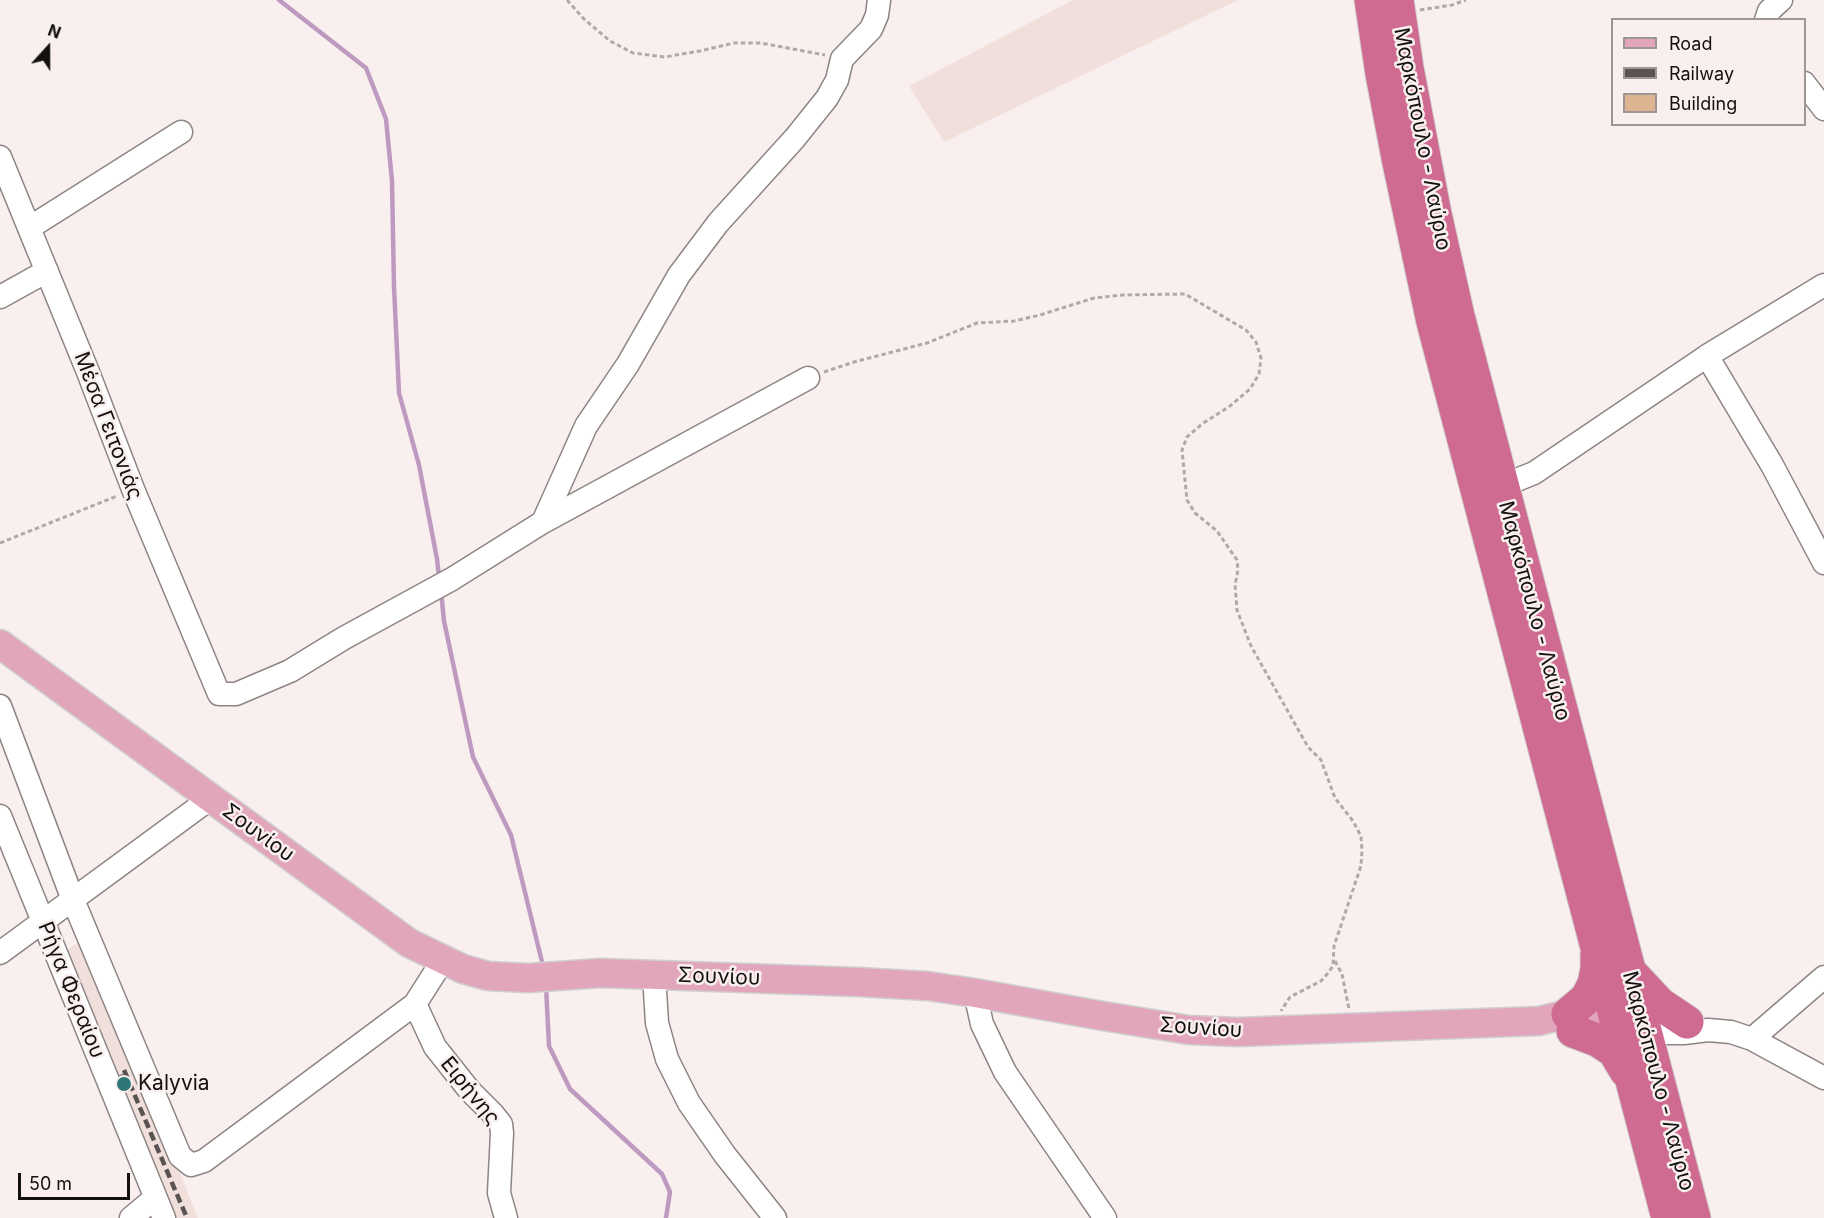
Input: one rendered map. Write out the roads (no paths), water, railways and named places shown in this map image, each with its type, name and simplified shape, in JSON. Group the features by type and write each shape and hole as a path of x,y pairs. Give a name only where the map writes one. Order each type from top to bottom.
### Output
{"highway":[{"name":"Μαρκόπουλο - Λαύριο","path":"1371,0 1398,158 1433,322 1597,950 1630,1023 1646,1079 1694,1218"},
{"name":"Μαρκόπουλο - Λαύριο","path":"1399,13 1407,68 1435,214 1458,316 1629,971 1630,1023"},
{"path":"1597,950 1594,984 1587,998 1560,1022 1614,1051 1646,1079 1672,1045 1693,1028 1660,1004 1629,971"},
{"name":"Μαρκόπουλο - Λαύριο","path":"1646,1079 1668,1218"}],"main road":[{"name":"Σουνίου","path":"0,644 409,943 463,969 488,976 528,978 601,973 928,986 1189,1030 1275,1031 1560,1022 1630,1023"}],"street":[{"path":"543,522 586,426 628,364 679,275 718,223 795,138 827,98 837,80 842,59 871,29 877,15 879,0"},
{"path":"1767,18 1769,11 1781,0"},
{"path":"1806,86 1824,109"},
{"path":"29,228 181,132"},
{"name":"Μέσα Γειτονιάς","path":"0,157 133,489 219,693 236,694 290,670 444,584 543,522"},
{"path":"0,297 47,271"},
{"path":"1502,486 1534,473 1707,356 1824,285"},
{"path":"1707,356 1772,465 1824,563"},
{"path":"543,522 808,378"},
{"name":"Ρήγα Φεραίου","path":"0,706 73,900 180,1156 191,1165 204,1161 415,1004"},
{"path":"0,953 211,798"},
{"name":"Ρήγα Φεραίου","path":"0,816 160,1208"},
{"path":"415,1004 443,960"},
{"path":"654,975 657,1023 667,1059 689,1103 725,1155 775,1218"},
{"path":"1752,1039 1824,977"},
{"path":"975,993 982,1024 1005,1072 1105,1218"},
{"name":"Ειρήνης","path":"415,1004 435,1047 470,1091 501,1124 499,1193 506,1218"},
{"path":"1630,1023 1731,1032 1752,1039 1824,1078"},
{"path":"131,1218 160,1208"}],"waterway":[{"path":"279,0 366,68 386,119 392,181 399,393 419,465 439,577"},
{"path":"441,591 444,621 473,757 511,835 543,966"},
{"path":"546,986 549,1046 570,1089 662,1174 670,1192 666,1218"}],"railway":[{"path":"124,1070 187,1218"}],"place":[{"name":"Kalyvia","path":"124,1084"}]}
